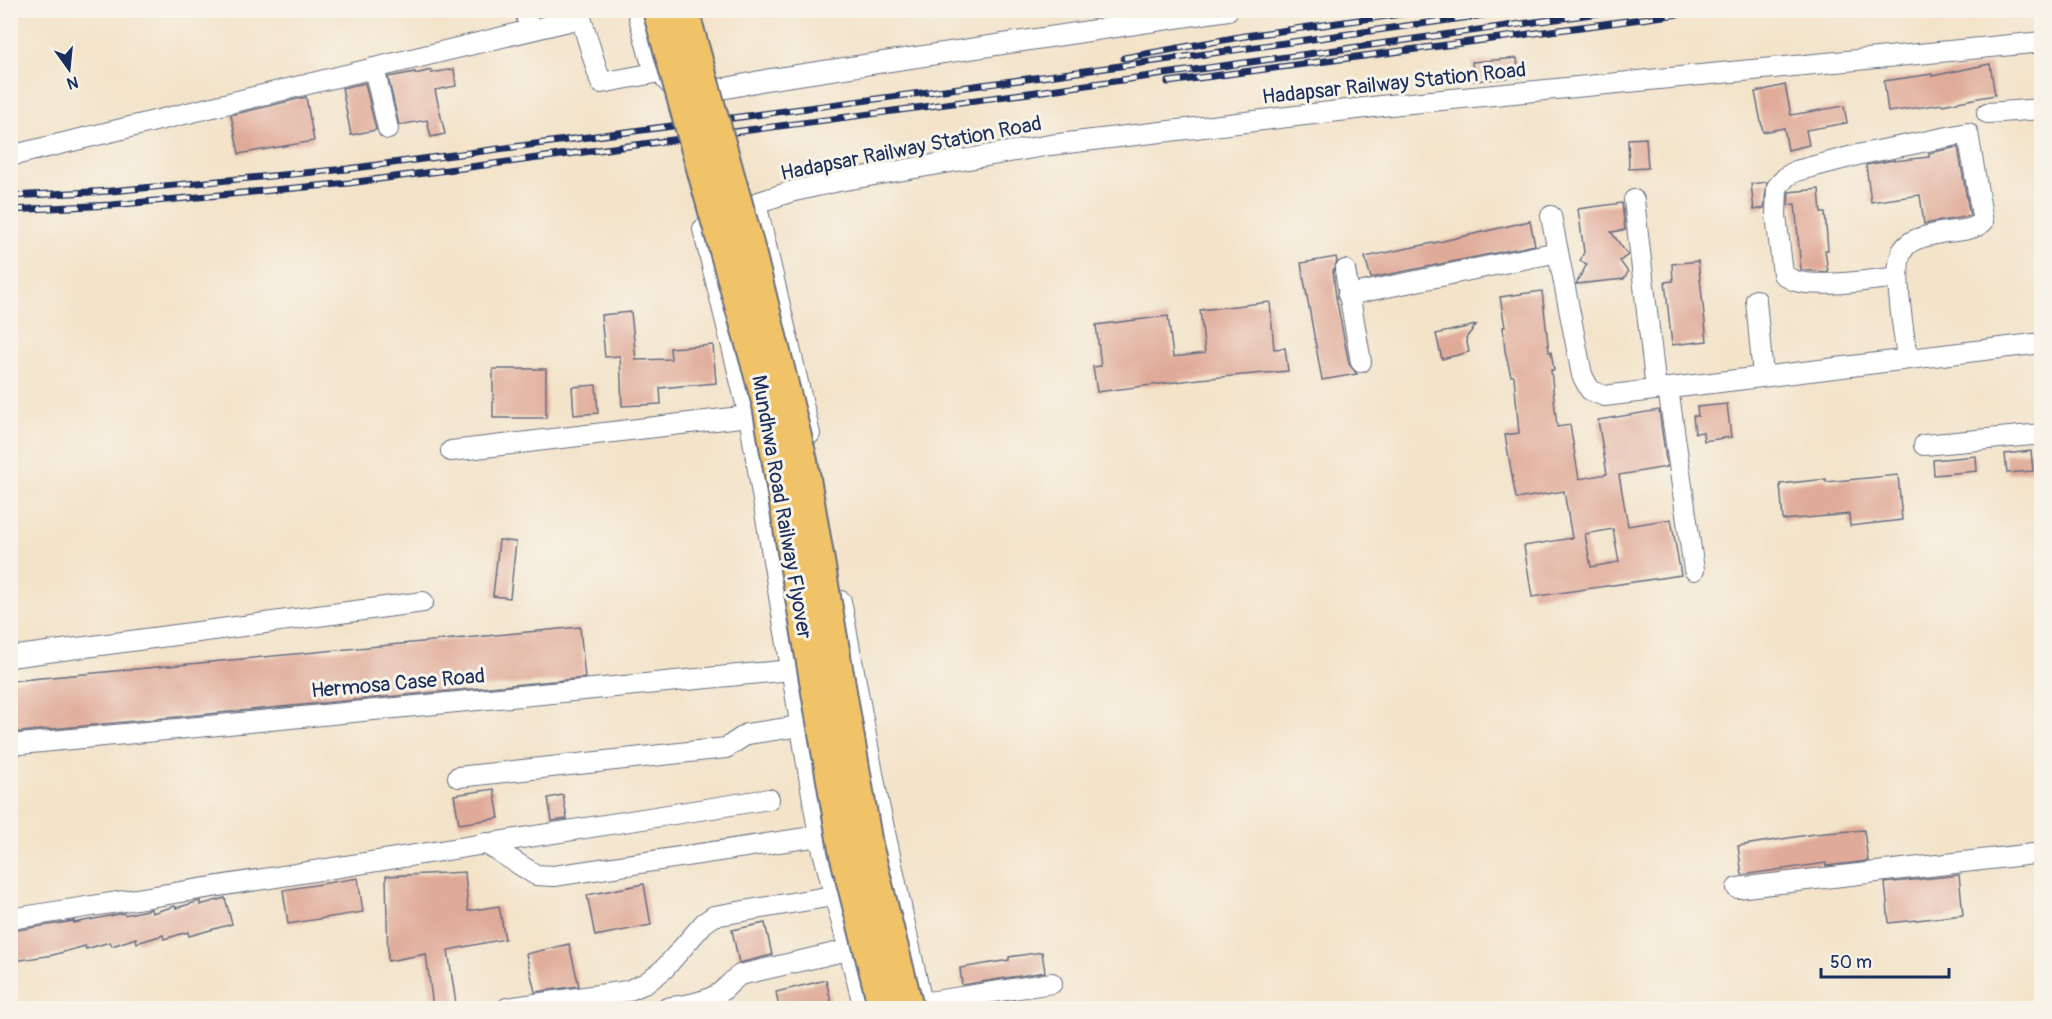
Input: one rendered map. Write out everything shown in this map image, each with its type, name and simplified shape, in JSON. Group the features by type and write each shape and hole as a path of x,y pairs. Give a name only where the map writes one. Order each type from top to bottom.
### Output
{"highway":[{"name":"Mundhwa Road Railway Flyover","path":"657,10 767,405 843,850 883,1008"},
{"name":"Mundhwa Road Railway Flyover","path":"684,10 748,240 803,461 868,845 918,1007"}],"street":[{"path":"525,10 530,30"},
{"path":"637,10 650,58 671,86 694,91 1228,10"},
{"path":"10,156 581,18 601,83 660,72 706,60 706,47 697,10"},
{"name":"Hadapsar Railway Station Road","path":"865,730 807,417 756,203 790,192 839,182 1050,146 1389,105 2042,42"},
{"path":"374,68 388,129"},
{"path":"1987,113 2042,109"},
{"path":"1898,277 1808,283 1796,281 1784,274 1776,215 1777,187 1787,176 1796,171 1857,155 1968,134 1983,222 1976,228 1942,232 1911,241 1902,250 1898,277 1907,359"},
{"path":"1634,200 1662,388 1694,570"},
{"path":"1551,216 1582,375 1590,390 1604,396 2042,343"},
{"path":"703,229 749,416 819,836 864,1008"},
{"path":"1348,295 1558,252"},
{"path":"1345,270 1361,362"},
{"path":"1755,300 1763,376"},
{"path":"451,451 749,416"},
{"path":"1924,444 2042,434"},
{"path":"10,657 423,602"},
{"name":"Hermosa Case Road","path":"10,745 791,670"},
{"path":"458,777 726,748 747,734 802,734 865,730 918,1007 1052,984"},
{"path":"10,919 769,799"},
{"path":"485,843 536,874 554,876 819,836"},
{"path":"1737,888 2042,853"},
{"path":"507,1008 627,991 646,983 664,969 704,923 714,916 834,896"},
{"path":"667,1008 705,1000 721,992 730,981 740,975 848,950"}],"building":[{"path":"1517,58 1519,77 1474,81 1472,62"},
{"path":"1990,64 1995,95 1888,112 1884,81 1932,74 1932,76"},
{"path":"454,69 456,86 435,90 445,134 431,137 427,120 399,125 388,77"},
{"path":"365,83 376,130 351,135 342,88"},
{"path":"1785,85 1791,115 1844,106 1847,123 1806,130 1809,145 1788,150 1784,128 1763,132 1755,92"},
{"path":"306,97 314,141 239,154 231,115"},
{"path":"1646,138 1648,168 1629,169 1628,139"},
{"path":"1958,147 1970,216 1924,224 1920,195 1871,202 1866,165 1929,157 1929,153"},
{"path":"1767,182 1764,208 1754,210 1751,184"},
{"path":"1819,189 1821,213 1825,213 1828,250 1825,250 1828,272 1801,270 1795,204 1788,205 1789,192"},
{"path":"1622,203 1625,230 1611,232 1628,255 1620,261 1628,272 1624,279 1576,284 1587,264 1580,261 1584,252 1578,209"},
{"path":"1530,221 1535,245 1371,278 1365,257"},
{"path":"1336,257 1337,261 1333,271 1336,297 1349,364 1357,374 1322,380 1301,263"},
{"path":"1698,261 1707,341 1672,345 1665,282 1673,281 1672,264"},
{"path":"1542,291 1549,352 1551,352 1554,370 1551,370 1557,427 1570,425 1579,479 1607,474 1598,420 1659,410 1667,467 1619,475 1628,526 1671,519 1681,575 1532,597 1524,546 1572,538 1564,491 1516,499 1505,435 1519,433 1514,376 1511,376 1505,351 1503,327 1505,327 1500,297","holes":["1613,529 1619,562 1591,567 1585,534"]},
{"path":"1270,302 1274,349 1285,348 1288,371 1097,392 1093,367 1101,366 1096,325 1168,316 1173,357 1205,353 1200,310"},
{"path":"631,312 636,360 671,359 670,348 713,345 716,383 660,388 661,404 622,406 620,356 605,357 601,315"},
{"path":"1476,325 1466,338 1469,352 1442,359 1436,334"},
{"path":"493,369 546,369 546,418 493,418"},
{"path":"596,385 598,413 574,415 572,387"},
{"path":"1727,404 1731,437 1704,441 1703,432 1695,433 1693,416 1698,416 1697,407"},
{"path":"2031,451 2033,471 2007,473 2005,454"},
{"path":"1976,456 1977,471 1934,475 1933,460"},
{"path":"1898,475 1902,520 1850,526 1849,514 1783,520 1780,484"},
{"path":"499,540 516,542 510,598 493,596"},
{"path":"580,627 585,678 10,733 10,681"},
{"path":"494,789 499,818 459,824 454,795"},
{"path":"563,795 567,819 552,821 548,798"},
{"path":"1864,830 1868,861 1826,866 1826,863 1742,875 1738,846 1814,834"},
{"path":"465,872 468,911 499,906 505,939 448,950 456,1004 433,1007 426,954 388,961 386,876"},
{"path":"1959,875 1963,915 1889,923 1885,883"},
{"path":"358,878 363,912 288,924 283,890"},
{"path":"644,884 651,925 595,936 587,895"},
{"path":"225,898 232,924 189,936 188,932 164,939 163,935 137,943 136,938 112,946 110,942 86,949 85,946 53,955 15,961 10,931 74,921 74,923 151,909 152,913 175,906 176,908 200,901 200,905"},
{"path":"765,923 772,955 739,963 732,930"},
{"path":"569,944 579,986 535,992 526,954"},
{"path":"1042,952 1045,972 962,985 960,968"},
{"path":"826,980 832,1006 779,1008 776,992"},
{"path":"1019,1000 1020,1008 978,1008 978,1007"}],"railway":[{"path":"1124,58 1245,36 1429,10"},
{"path":"10,196 111,191 347,169 1027,79 1520,10"},
{"path":"10,210 112,205 349,183 1029,93 1621,10"},
{"path":"1168,82 1709,10"}]}
